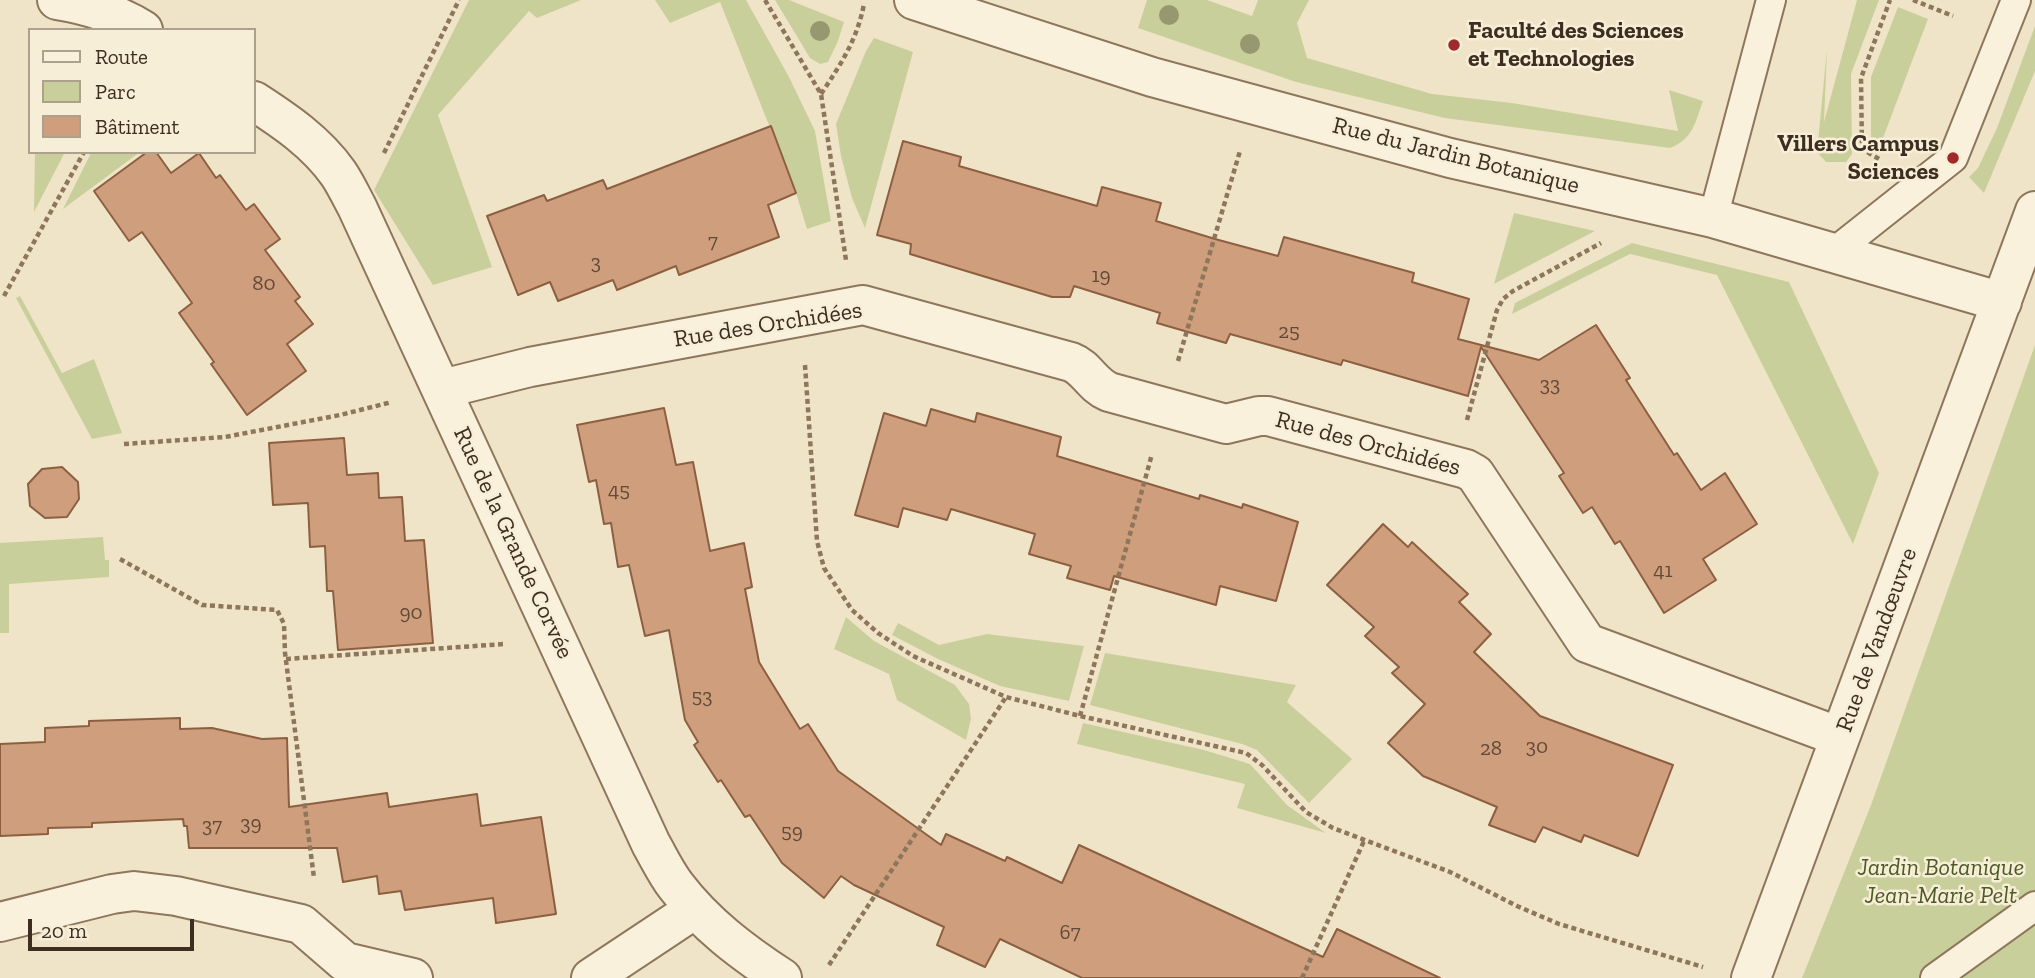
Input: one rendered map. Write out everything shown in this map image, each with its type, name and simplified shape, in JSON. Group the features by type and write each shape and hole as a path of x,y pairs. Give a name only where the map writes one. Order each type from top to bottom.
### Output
{"street":[{"path":"57,0 83,4 124,18 140,28"},
{"name":"Rue du Jardin Botanique","path":"914,0 1152,77 1450,158 1713,218 2002,302"},
{"name":"Rue de la Grande Corvée","path":"256,101 286,121 316,147 339,174 357,207 651,844 674,884 720,934 782,978"},
{"name":"Rue de Vandœuvre","path":"1751,978 2035,211"},
{"name":"Rue des Orchidées","path":"442,389 530,367 863,305 1079,365 1098,388 1109,393 1226,424 1268,416 1454,465 1475,474 1587,643 1840,737"},
{"path":"0,922 112,894 134,891 176,896 301,924 345,962 413,978"},
{"path":"591,978 695,909"}],"lane":[{"path":"1713,218 1771,0"},
{"path":"1833,253 1952,158 2016,0"},
{"path":"1935,978 2035,906"}],"path":[{"path":"357,207 459,0"},
{"path":"765,0 821,94 852,306"},
{"path":"821,94 845,58 860,23 865,0"},
{"path":"1879,159 1862,149 1861,78 1890,0"},
{"path":"1913,0 1953,16"},
{"path":"1080,716 1164,407 1254,104"},
{"path":"4,296 83,154"},
{"path":"1454,465 1497,310 1503,299 1513,291 1668,207"},
{"path":"802,315 817,541 824,568 852,610 878,633 913,656 1006,697 1247,753 1262,765 1306,812 1333,828 1450,872 1559,924 1709,969"},
{"path":"124,444 225,437 340,415 442,389"},
{"path":"120,559 202,605 277,610 284,624 286,659 322,941"},
{"path":"286,659 557,640"},
{"path":"828,967 1006,697"},
{"path":"1302,978 1364,841"}],"green space":[{"path":"469,0 581,0 537,18 529,11 438,115 492,267 433,285 374,190"},
{"path":"655,0 746,0 789,77 815,131 831,221 807,229 796,193 720,2 670,23"},
{"path":"775,0 789,0 844,22 828,62 820,64 810,58"},
{"path":"1147,0 1207,0 1252,16 1258,0 1309,0 1297,23 1307,58 1432,94 1512,103 1678,131 1669,90 1703,101 1688,135 1670,148 1445,118 1296,82 1138,28"},
{"path":"1857,0 1879,0 1851,74 1852,154 1846,162 1826,162 1817,152 1827,49 1824,122"},
{"path":"1898,7 1928,19 1880,146 1873,144 1871,136 1871,77"},
{"path":"2035,26 2035,71 1984,193 1969,177 1978,168 1997,128"},
{"path":"874,38 913,52 865,228 852,198 836,124"},
{"path":"35,154 64,154 34,212"},
{"path":"137,154 63,209 90,155"},
{"path":"1514,213 1595,231 1494,284"},
{"path":"1632,243 1789,282 1879,473 1853,544 1717,275 1630,254 1512,314 1515,303"},
{"path":"20,296 62,373 94,359 122,433 92,439 16,298"},
{"name":"Jardin Botanique Jean-Marie Pelt","path":"2035,345 2035,978 1802,978 1871,805"},
{"path":"103,537 105,560 109,560 109,577 9,584 9,633 0,633 0,543"},
{"path":"846,617 874,641 955,685 969,704 971,719 966,740 897,700 889,674 834,649"},
{"path":"898,623 939,645 987,634 1084,646 1069,701 1000,686 938,659 892,635"},
{"path":"1105,653 1296,685 1287,702 1352,759 1309,803 1257,750 1090,705"},
{"path":"1083,723 1204,750 1250,764 1287,805 1326,833 1237,808 1245,784 1077,744"}],"building":[{"path":"771,126 796,193 768,205 779,237 679,275 676,266 617,290 613,280 558,301 550,282 518,295 487,216 544,195 547,201 603,180 607,189"},
{"path":"903,141 961,157 959,166 1097,206 1102,187 1161,203 1156,221 1278,256 1284,237 1414,273 1412,282 1469,299 1458,339 1539,360 1596,325 1630,378 1626,380 1674,455 1677,453 1701,490 1725,473 1757,524 1703,559 1716,580 1664,613 1620,541 1615,544 1592,507 1583,513 1559,476 1564,473 1481,347 1468,396 1343,360 1341,365 1230,334 1226,343 1157,323 1160,313 1074,286 1070,297 1052,297 910,254 911,244 877,235"},
{"path":"144,154 157,154 171,173 200,154 216,178 220,175 246,210 254,204 280,239 265,250 300,297 295,301 313,324 287,344 306,371 247,415 179,313 192,303 142,232 129,241 94,191"},
{"path":"664,408 676,465 693,462 710,551 744,543 752,587 745,589 759,662 800,729 808,724 838,771 941,845 946,834 1005,861 1007,857 1062,883 1079,845 1323,957 1337,929 1440,978 1082,978 1000,939 985,967 937,945 944,927 854,885 841,876 824,898 782,863 750,815 745,817 694,745 698,742 685,720 669,630 645,636 629,565 618,567 611,523 604,524 596,480 589,482 577,425"},
{"path":"931,409 975,422 977,413 1061,437 1057,456 1199,499 1200,495 1242,508 1243,504 1298,522 1276,601 1220,586 1216,605 1114,576 1110,590 1067,578 1071,566 1029,554 1035,534 951,509 947,520 903,508 898,527 855,515 884,413 926,426"},
{"path":"344,438 347,475 378,473 379,498 402,497 405,541 424,540 433,643 338,650 333,591 327,591 325,546 310,547 308,503 273,505 269,443"},
{"path":"62,467 78,482 79,499 67,517 45,518 30,506 28,484 42,469"},
{"path":"1383,524 1408,547 1412,542 1468,594 1459,602 1491,634 1474,652 1540,716 1673,765 1638,856 1584,835 1581,842 1543,827 1535,842 1489,825 1497,807 1423,776 1388,743 1425,704 1392,673 1399,667 1365,636 1374,627 1327,585"},
{"path":"180,718 180,729 212,728 262,739 287,738 289,807 387,793 389,807 477,794 481,826 541,817 556,914 496,923 493,898 405,910 401,891 379,894 377,876 343,882 337,848 189,848 187,826 184,826 183,819 92,823 92,827 48,828 48,834 0,836 0,744 45,742 45,728 89,726 89,721"}],"place":[{"name":"Faculté des Sciences et Technologies","path":"1454,45"},
{"name":"Villers Campus Sciences","path":"1953,158"}]}
